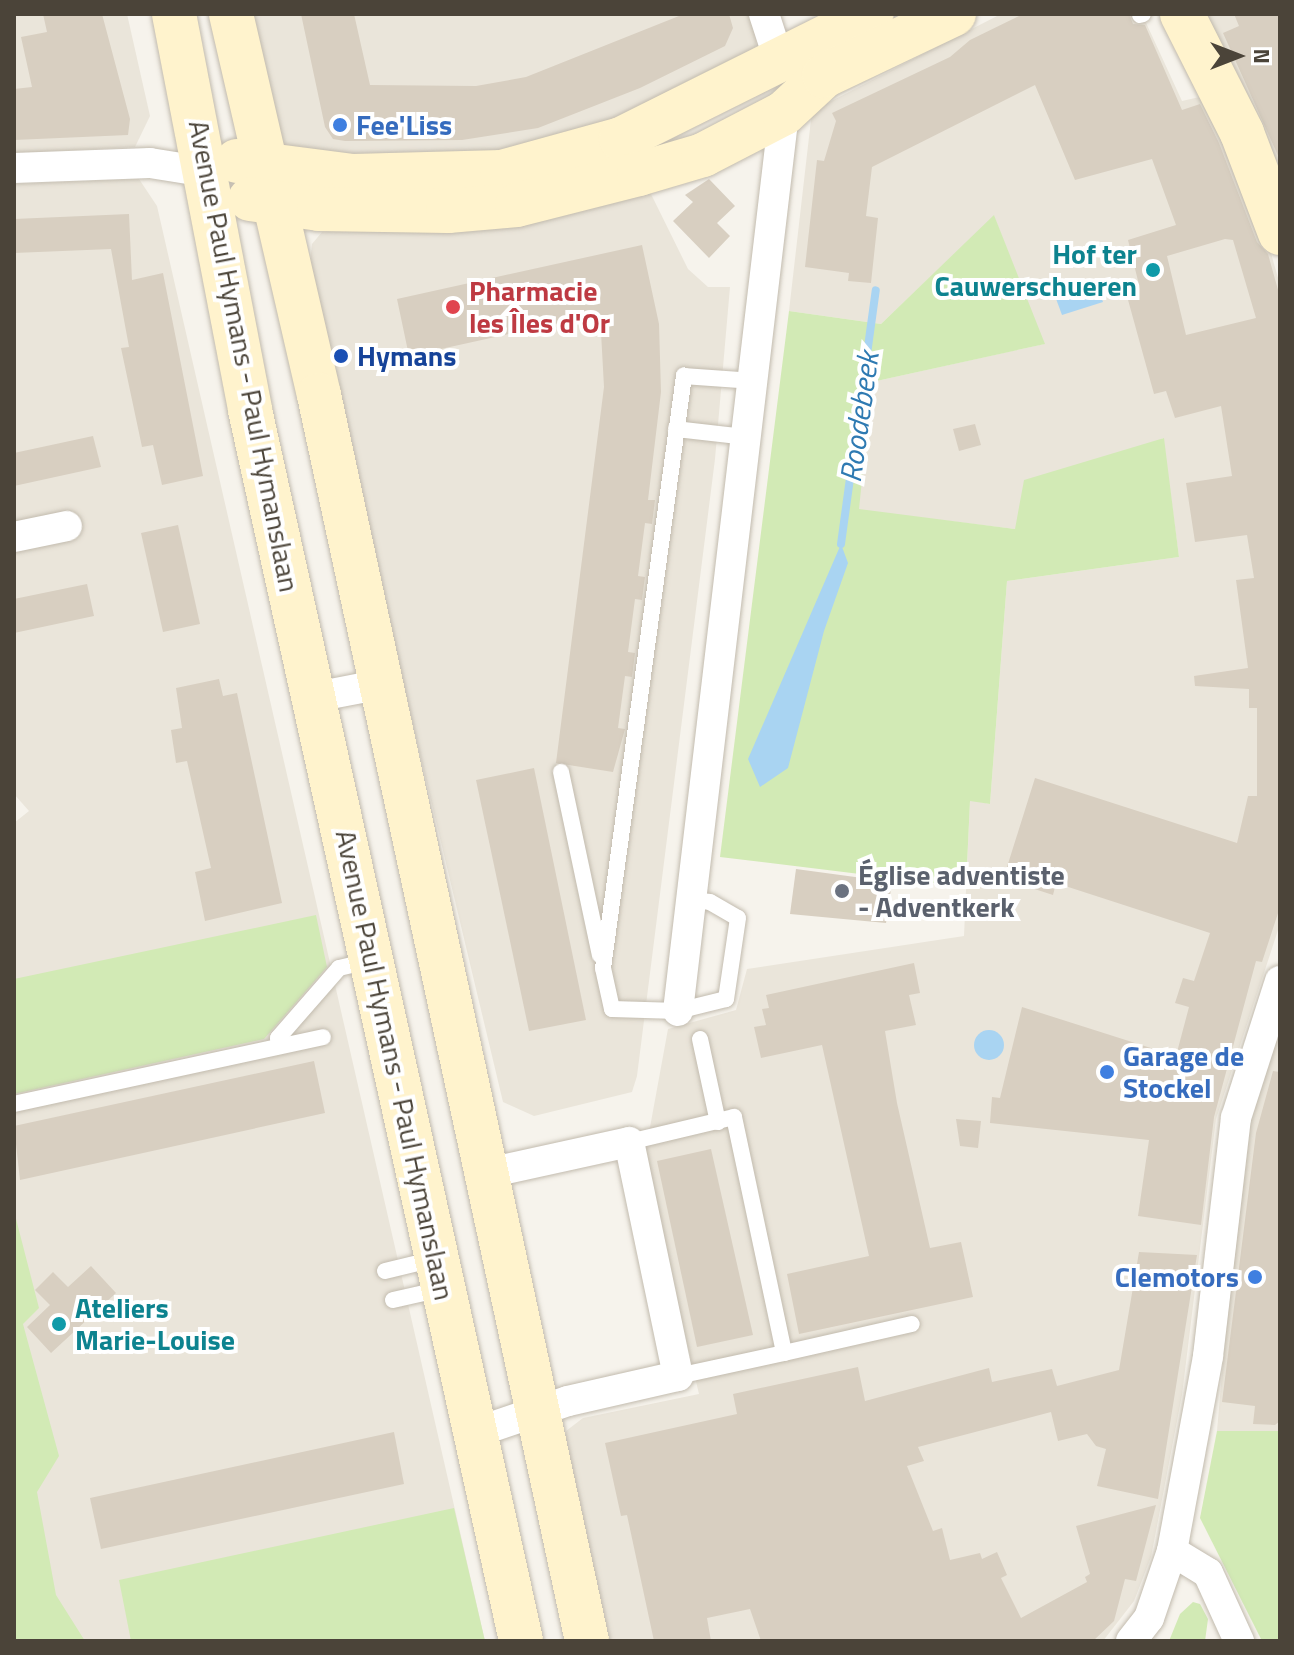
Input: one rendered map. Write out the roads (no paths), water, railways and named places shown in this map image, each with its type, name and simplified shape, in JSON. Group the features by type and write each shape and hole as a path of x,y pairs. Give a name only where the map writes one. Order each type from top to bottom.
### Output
{"main road":[{"name":"Avenue Paul Hymans - Paul Hymanslaan","path":"174,14 250,410 521,1641"},
{"name":"Avenue Paul Hymans - Paul Hymanslaan","path":"231,14 382,684 587,1641"},
{"path":"270,183 353,176 502,172 621,139 685,111 818,33 872,14"},
{"path":"206,172 217,158 319,209 448,211 517,205 703,155 784,113 824,76 954,14"},
{"path":"1182,14 1242,133 1280,233"}],"street":[{"path":"764,14 778,57"},
{"path":"685,111 703,155"},
{"path":"678,1011 784,113"},
{"path":"14,168 150,163 206,172"},
{"path":"14,537 67,526"},
{"path":"315,697 382,684"},
{"path":"1131,1641 1149,1618 1172,1551 1208,1356 1236,1118 1280,981"},
{"path":"477,1432 539,1412 678,1376 629,1142 488,1173"},
{"path":"1172,1551 1208,1573 1234,1639"}],"lane":[{"path":"603,968 684,376 753,381"},
{"path":"676,429 746,437"},
{"path":"561,772 612,1009 678,1011 726,999 738,918 710,902 692,900"},
{"path":"279,1045 278,1038 339,968 372,961"},
{"path":"14,1104 323,1037"},
{"path":"700,1039 718,1122"},
{"path":"629,1142 734,1117 784,1353"},
{"path":"385,1271 440,1274"},
{"path":"393,1300 440,1274"},
{"path":"678,1376 912,1324"}],"water":[{"path":"1095,282 1103,302 1062,315 1055,296"},
{"path":"841,544 848,563 824,631 788,768 760,787 748,759"},
{"path":"989,1030 1000,1034 1004,1045 1000,1056 989,1060 978,1056 974,1045 978,1034"}],"waterway":[{"name":"Roodebeek","path":"841,544 876,290"}],"place":[{"name":"Fee'Liss","path":"340,125"},
{"name":"Hof ter Cauwerschueren","path":"1153,270"},
{"name":"Pharmacie les Îles d'Or","path":"453,307"},
{"name":"Hymans","path":"341,356"},
{"name":"Église adventiste - Adventkerk","path":"842,891"},
{"name":"Garage de Stockel","path":"1107,1072"},
{"name":"Clemotors","path":"1255,1277"},
{"name":"Ateliers Marie-Louise","path":"59,1324"}]}
